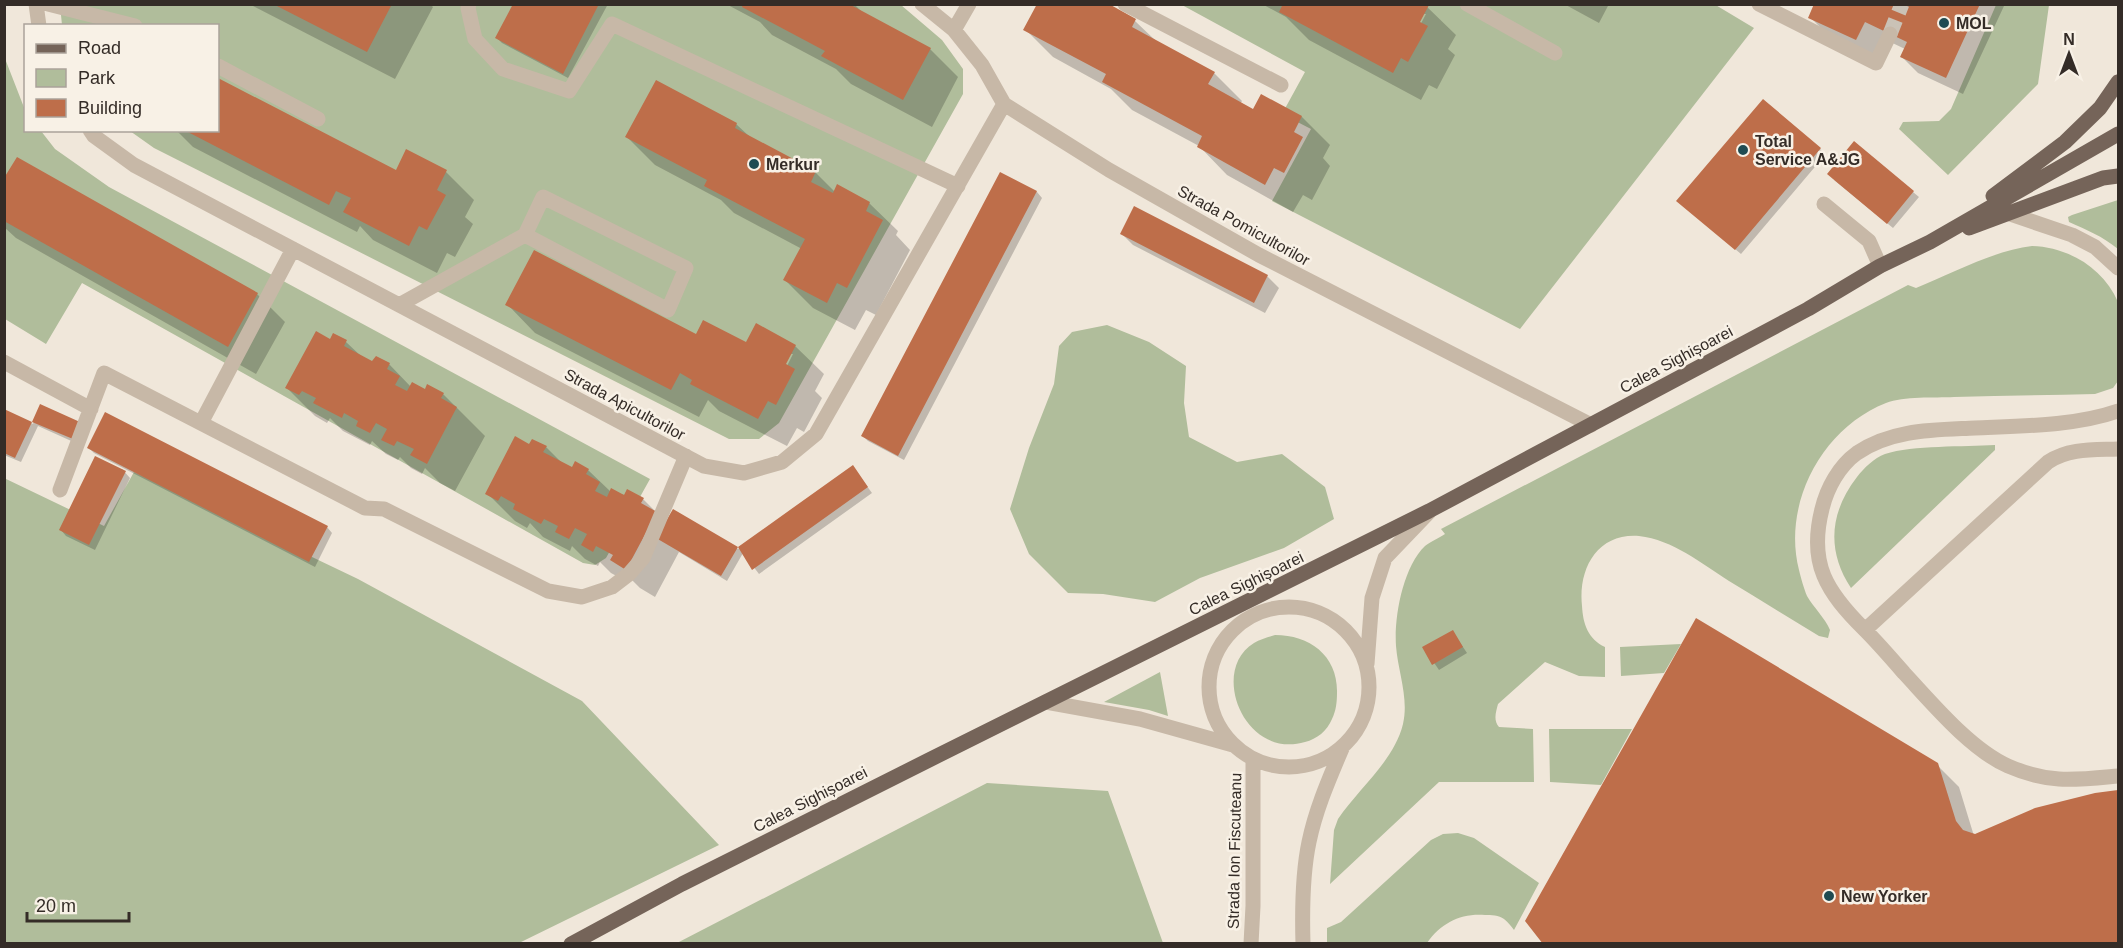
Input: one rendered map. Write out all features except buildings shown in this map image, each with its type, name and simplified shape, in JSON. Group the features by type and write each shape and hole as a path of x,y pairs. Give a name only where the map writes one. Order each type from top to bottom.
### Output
{"main road":[{"path":"1930,242 2065,142 2100,108 2118,82"},
{"name":"Calea Sighișoarei","path":"571,944 682,884 1047,702 1254,607 1808,309 1880,266 1930,242 2118,134"},
{"name":"Calea Sighișoarei","path":"1930,242 2103,178 2118,176"}],"street":[{"path":"36,4 39,24"},
{"path":"48,4 127,24"},
{"path":"469,4 475,39 503,69 568,92 612,24 958,186"},
{"name":"Strada Pomicultorilor","path":"922,4 954,30 982,65 1004,105 1109,170 1259,255 1591,426"},
{"path":"954,30 969,4"},
{"path":"1125,4 1281,85"},
{"path":"1467,4 1555,53"},
{"path":"1759,4 1876,63 1890,34"},
{"path":"219,67 318,119"},
{"name":"Strada Apicultorilor","path":"91,132 134,165 704,466 744,472 782,462 816,434 1004,105"},
{"path":"399,305 525,236 543,198 686,268 668,310 525,236"},
{"path":"1824,204 1869,241 1880,266"},
{"path":"2007,213 2072,235 2095,247 2118,268"},
{"path":"201,423 293,249"},
{"path":"4,362 91,409"},
{"path":"60,490 104,373 365,508 384,509 548,591 582,597 612,586 643,558 686,456"},
{"path":"2118,411 2103,416 2032,425 1903,434 1877,441 1856,454 1837,474 1825,498 1816,542 1819,564 1832,594 1924,694 1980,750 2006,765 2044,778 2070,780 2118,776"},
{"path":"1865,630 2048,462 2074,451 2118,449"},
{"path":"1366,667 1357,646 1342,628 1323,615 1301,608 1254,607 1222,642 1212,663 1208,684 1210,707 1219,727 1233,745 1253,760 1276,766 1300,766 1323,760 1343,746 1357,729 1366,710 1369,688 1366,667 1372,598 1385,558 1429,511"},
{"path":"1047,702 1140,719 1233,745"},
{"path":"1303,944 1302,906 1309,843 1321,799 1343,746"},
{"name":"Strada Ion Fiscuteanu","path":"1251,944 1253,760"}],"green space":[{"path":"1714,4 1754,28 1520,329 1272,201 1311,129 1282,114 1305,72 1182,5"},
{"path":"60,5 901,5 942,40 963,69 963,94 779,423 759,439 729,439 154,148 131,132 219,132 219,24 62,24"},
{"path":"1996,5 2049,5 2038,84 1948,175 1899,129 1903,122 1939,121 1951,109"},
{"path":"4,56 24,107 24,132 42,132 55,149 109,187 650,479 606,558 595,565 583,563 82,283 46,344 5,319"},
{"path":"2118,200 2118,249 2100,237 2069,222 2068,217 2072,215"},
{"path":"2032,246 2058,250 2082,261 2103,279 2118,302 2120,316 2118,381 2113,388 2095,394 1901,399 1886,403 1863,415 1843,430 1826,449 1812,471 1802,495 1796,520 1795,545 1799,570 1807,596 1830,630 1828,638 1819,636 1675,547 1639,536 1612,540 1593,556 1583,579 1582,592 1585,625 1594,640 1605,647 1605,677 1579,676 1545,662 1498,704 1496,719 1499,727 1533,729 1534,782 1439,782 1330,884 1334,830 1338,819 1384,762 1403,724 1405,704 1396,646 1398,607 1406,579 1417,555 1425,546 1445,534 1441,529 1908,285 1916,288 1988,257"},
{"path":"1107,325 1149,342 1186,366 1184,403 1189,437 1237,462 1282,454 1325,487 1334,519 1284,548 1200,578 1155,602 1103,594 1068,593 1029,554 1010,509 1029,448 1054,384 1059,346 1072,332"},
{"path":"1995,445 1995,450 1851,588 1838,560 1834,531 1841,504 1848,490 1866,467 1881,456 1896,451"},
{"path":"134,472 358,579 582,701 719,845 519,943 5,943 4,478 104,526"},
{"path":"1275,635 1300,639 1310,644 1320,650 1333,668 1337,693 1334,713 1330,723 1321,734 1305,742 1283,744 1265,738 1250,726 1240,709 1234,691 1234,672 1241,656 1254,643"},
{"path":"1681,644 1664,673 1621,676 1620,647"},
{"path":"1160,672 1168,716 1149,710 1104,702"},
{"path":"1549,729 1632,729 1601,785 1550,782"},
{"path":"987,783 1108,791 1163,943 677,943"},
{"path":"1458,833 1474,838 1539,883 1514,930 1507,921 1500,917 1476,915 1460,918 1445,925 1427,943 1327,943 1327,928 1341,922 1431,840 1443,834"}],"tunnel":[{"path":"1890,34 1902,4"}],"place":[{"name":"MOL","path":"1944,23"},
{"name":"Total Service A&JG","path":"1743,150"},
{"name":"Merkur","path":"754,164"},
{"name":"New Yorker","path":"1829,896"}]}
